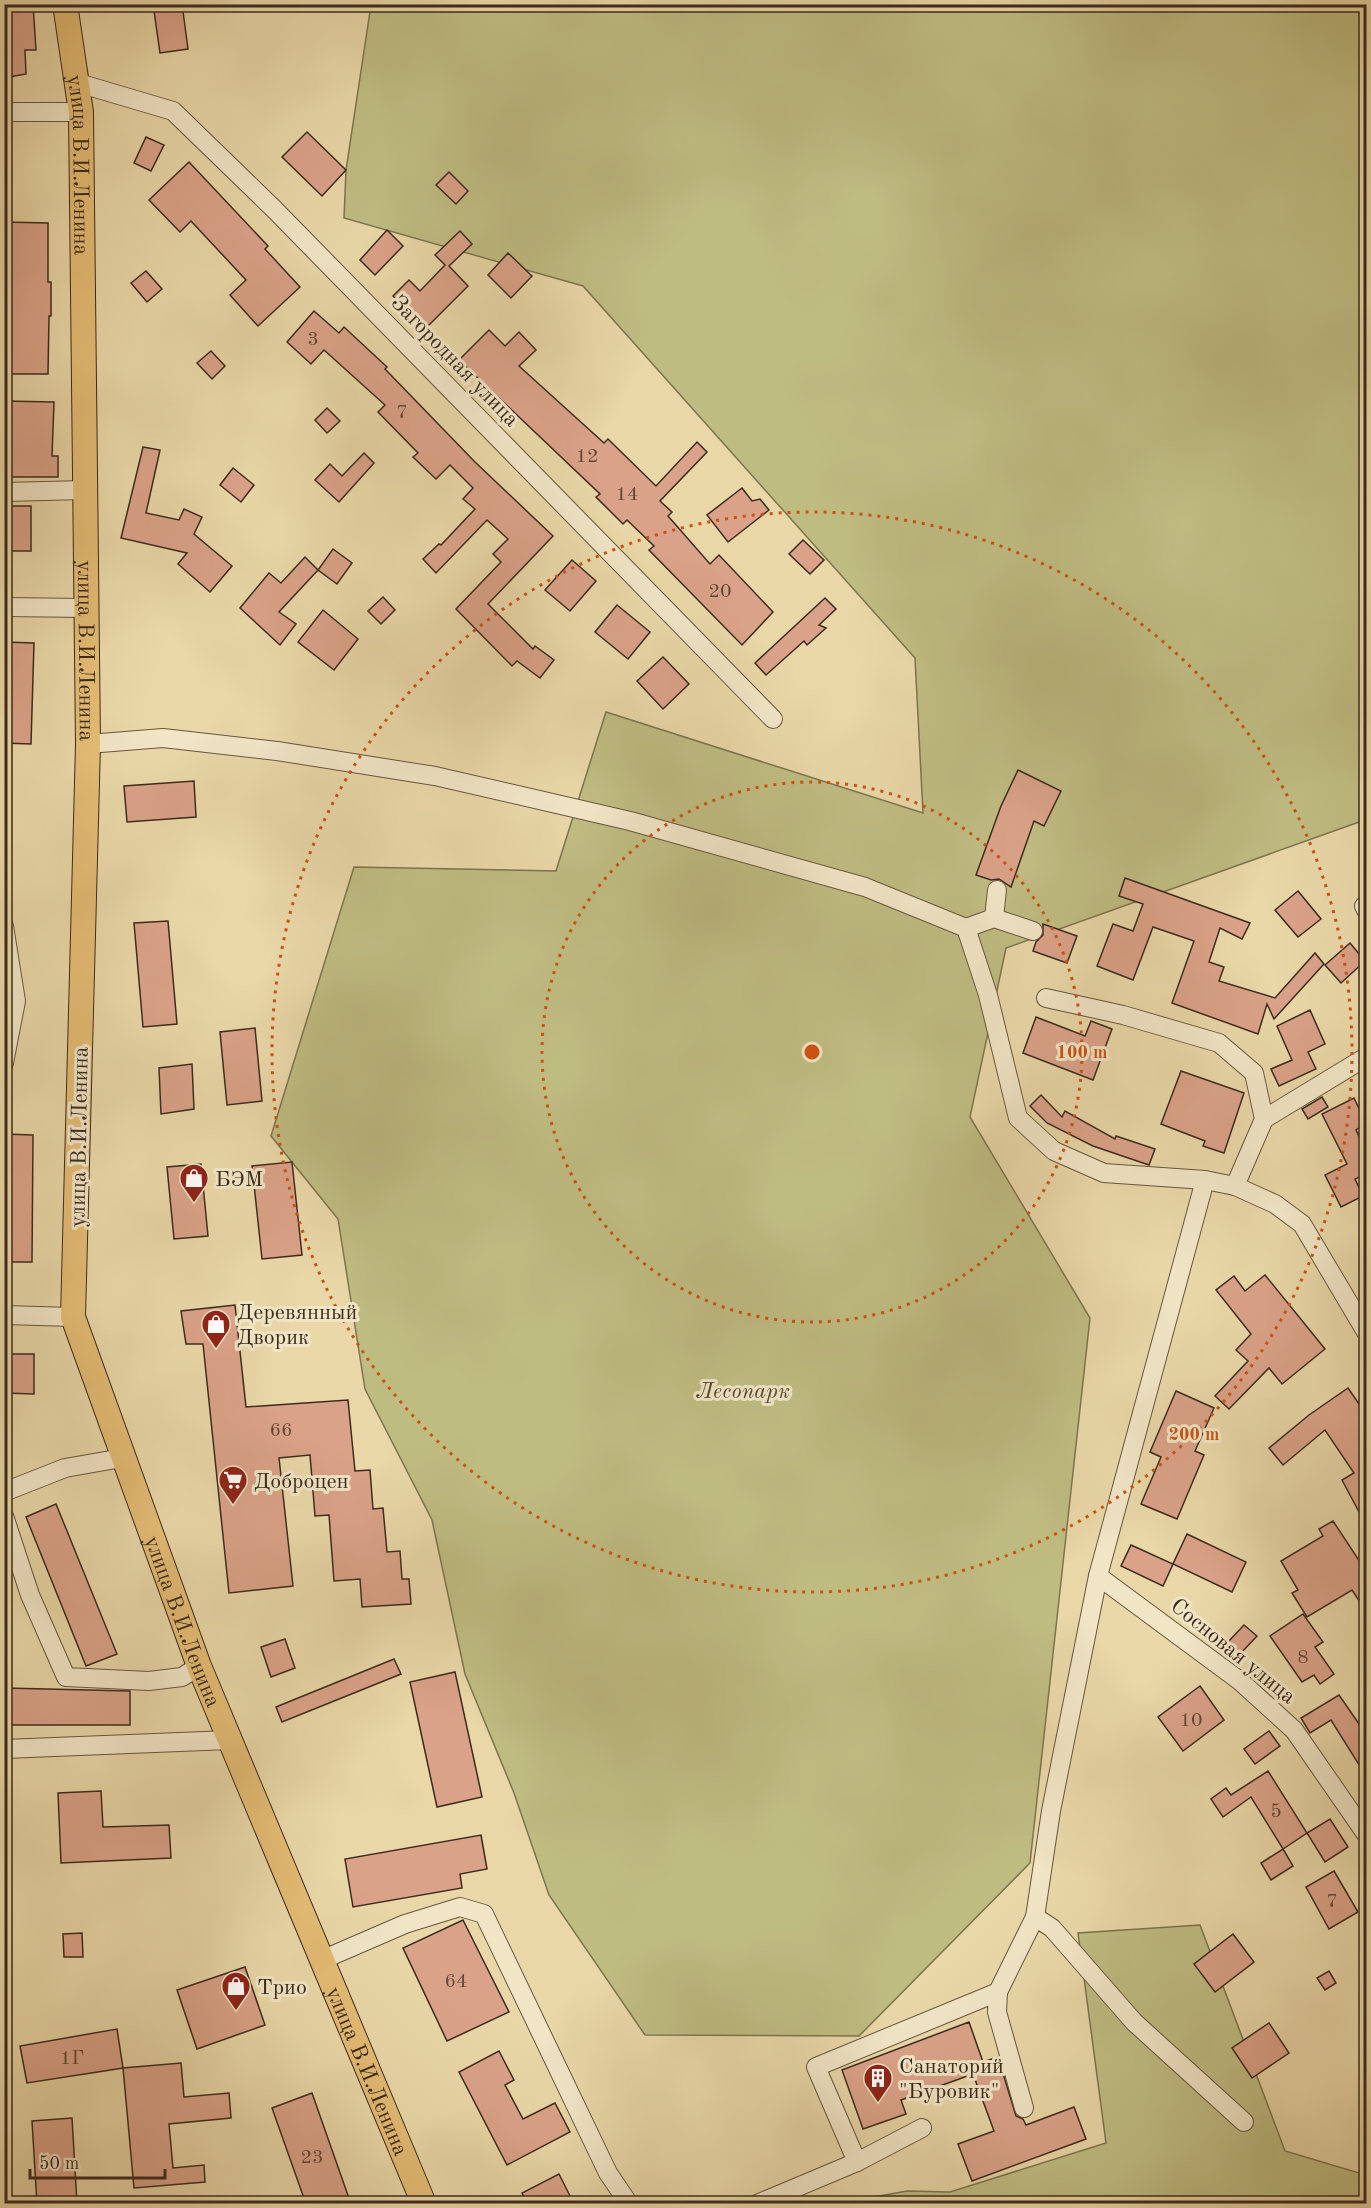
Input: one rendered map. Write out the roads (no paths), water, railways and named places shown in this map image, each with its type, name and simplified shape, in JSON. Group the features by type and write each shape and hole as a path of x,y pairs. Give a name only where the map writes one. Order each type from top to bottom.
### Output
{"main road":[{"name":"улица В.И.Ленина","path":"64,4 81,112 88,744 73,1317 199,1666 324,1959 424,2204"}],"street":[{"name":"Загородная улица","path":"75,82 174,111 274,209 773,719"},
{"path":"4,112 81,112"},
{"path":"4,492 85,490"},
{"path":"4,607 86,608"},
{"path":"88,744 163,738 277,751 435,776 630,822 866,887 966,928 994,918 1033,931"},
{"path":"994,918 998,890"},
{"path":"4,926 16,1001 4,1063"},
{"path":"966,928 988,995 1018,1118 1054,1151 1104,1173 1205,1180 1235,1186 1275,1204 1302,1224 1366,1332"},
{"path":"1046,998 1123,1015 1219,1042 1254,1073 1264,1119"},
{"path":"1235,1186 1264,1119 1366,1057"},
{"path":"1024,2108 998,2012 998,1992 1035,1917 1051,1810 1098,1576 1205,1180"},
{"path":"7,1312 73,1317"},
{"path":"4,1492 65,1468 122,1458"},
{"path":"4,1516 30,1595 66,1677 149,1681 182,1677 199,1666"},
{"name":"Сосновая улица","path":"1098,1576 1240,1681 1294,1730 1366,1834"},
{"path":"4,1749 230,1740"},
{"path":"324,1959 405,1924 460,1907 484,1914 608,2173 629,2204"},
{"path":"1035,1917 1052,1928 1134,2022 1244,2122"},
{"path":"857,2162 816,2067 998,1992"},
{"path":"757,2204 857,2162 922,2128"}],"place":[{"name":"БЭМ","path":"194,1204"},
{"name":"Деревянный Дворик","path":"216,1350"},
{"name":"Доброцен","path":"233,1506"},
{"name":"Трио","path":"236,2012"},
{"name":"Санаторий \"Буровик\"","path":"878,2104"}],"park label":[{"name":"Лесопарк","path":"743,1390"}]}
